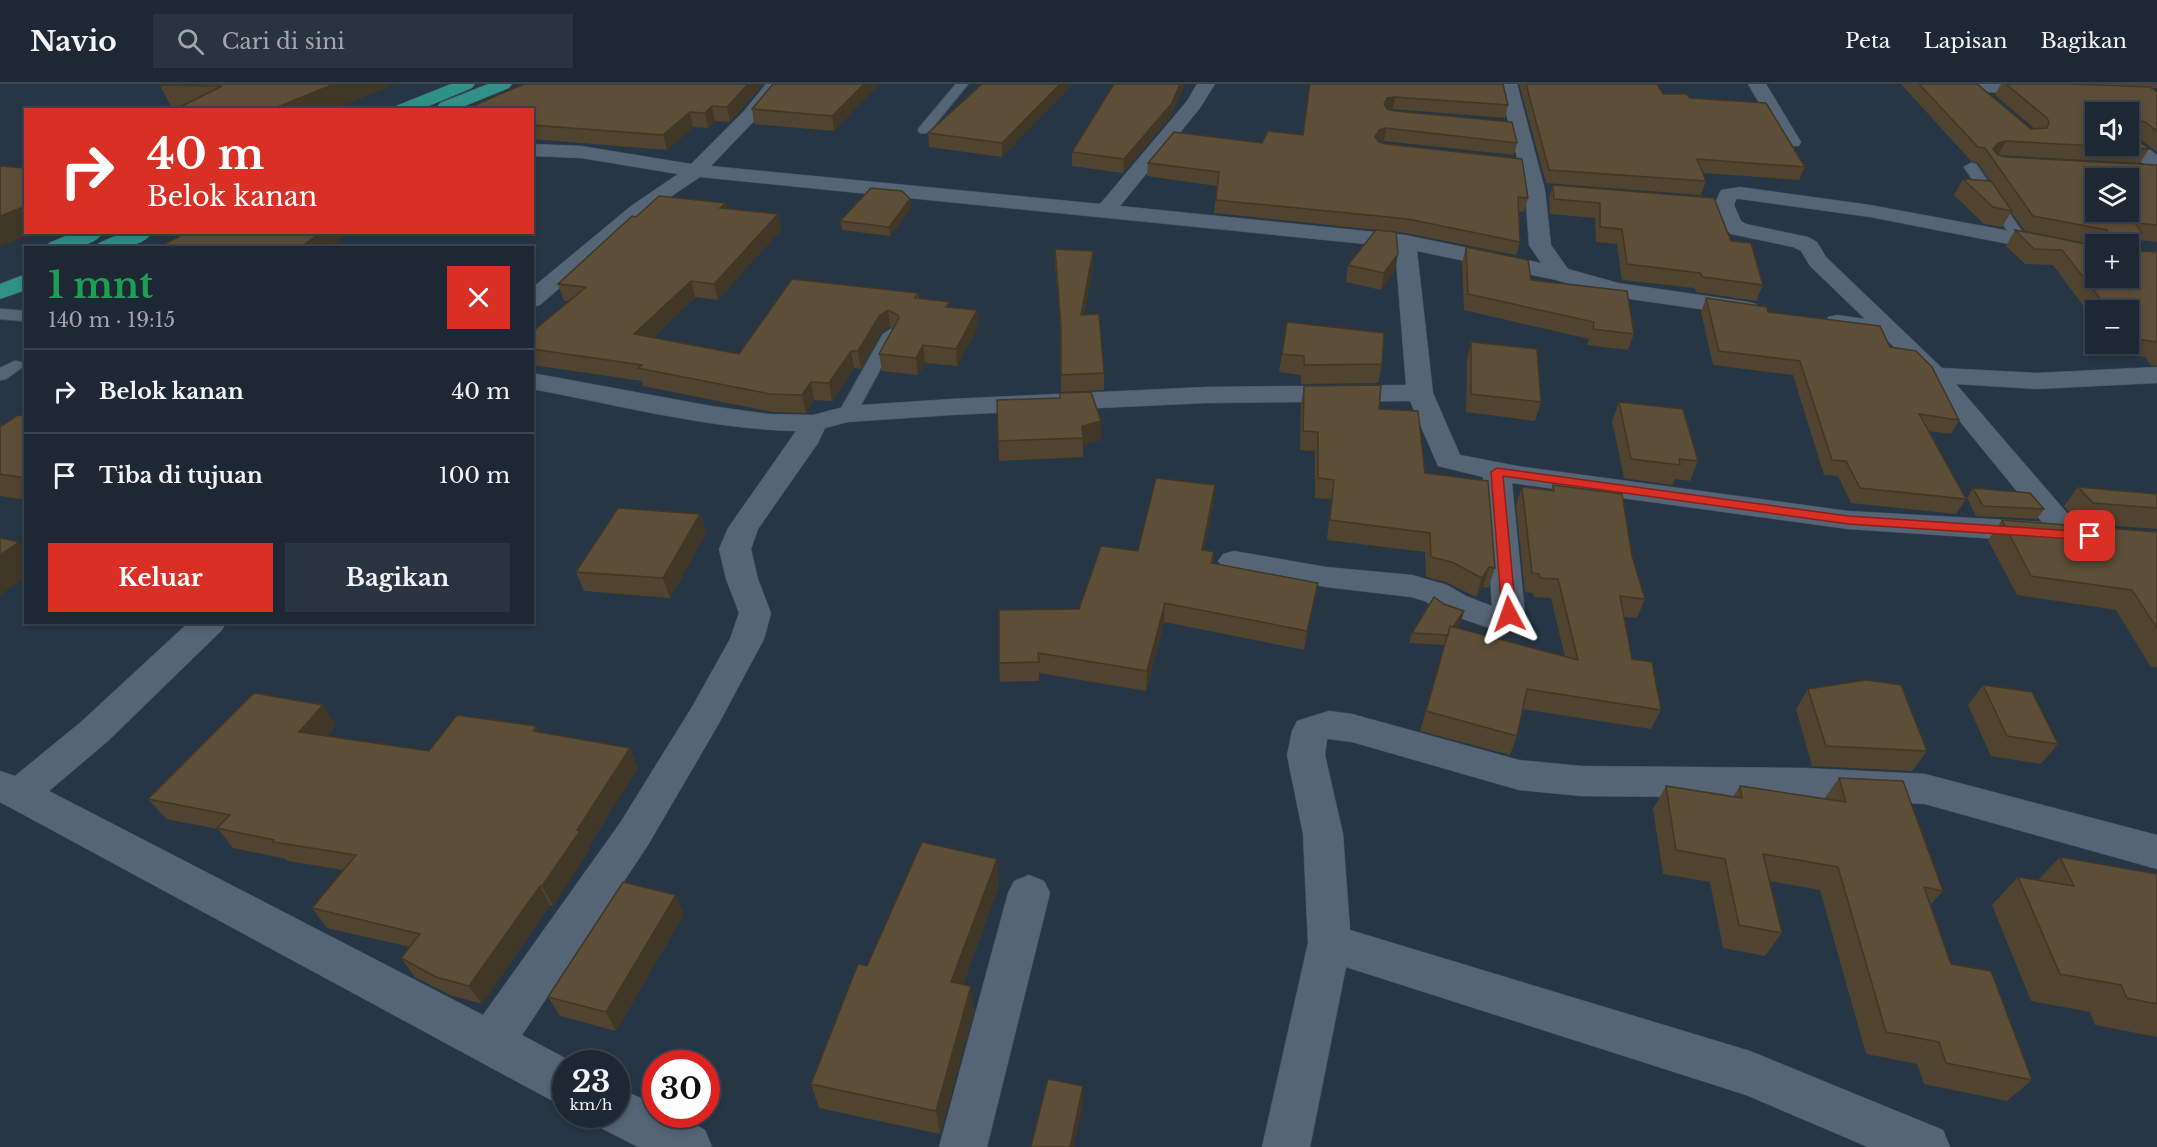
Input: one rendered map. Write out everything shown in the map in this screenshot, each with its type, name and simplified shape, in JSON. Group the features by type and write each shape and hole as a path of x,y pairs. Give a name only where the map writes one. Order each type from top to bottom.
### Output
{"highway":[{"path":"407,108 466,84"},
{"path":"446,108 503,84"},
{"path":"62,246 89,234"},
{"path":"112,246 138,234"},
{"path":"0,270 24,261"},
{"path":"0,291 24,282"}],"street":[{"path":"534,298 638,210 696,171 750,115 775,84"},
{"path":"1105,211 1194,104 1206,84"},
{"path":"1508,84 1508,126 1518,164 1547,191 1540,245 1560,274"},
{"path":"1757,84 1792,142"},
{"path":"1927,84 2065,91"},
{"path":"1972,86 1997,108"},
{"path":"534,150 581,152 696,171 1405,242 1560,274 1616,290 1765,312"},
{"path":"2139,151 2157,165"},
{"path":"2139,172 2157,173"},
{"path":"1405,242 1420,393 1448,460 1497,472 1848,520 2079,535 1935,375 1818,261 1809,247 1800,242 1732,225 1724,205 1728,194 1740,193 1870,212 2085,252"},
{"path":"1701,203 1724,205"},
{"path":"1810,318 1891,330"},
{"path":"1935,375 2037,381 2157,375"},
{"path":"534,381 711,414 768,422 1206,394 1420,393"},
{"path":"490,1043 634,834 747,639 755,613 742,579 735,549 743,528 804,443 830,418"},
{"path":"1234,561 1326,577 1412,586 1436,593 1454,604 1501,621 1509,614 1497,472"},
{"path":"208,624 95,731 10,790 552,1076"},
{"path":"1286,1147 1329,943 1323,834 1306,755 1310,731 1329,725 1352,728 1519,776 1581,781 1860,784 1925,789 2157,852"},
{"path":"963,1147 1029,893"},
{"path":"1329,943 1750,1074 1926,1147"},
{"path":"630,1117 688,1147"}],"lane":[{"path":"924,130 962,84"},
{"path":"1971,167 2020,239"},
{"path":"0,314 24,316"},
{"path":"830,418 891,334"}],"building":[{"path":"334,84 275,108 178,108 222,86 160,85"},
{"path":"524,84 748,84 727,107 712,106 705,113 690,112 663,135 534,125 534,108 466,108"},
{"path":"773,84 864,84 832,116 752,109"},
{"path":"982,84 1060,84 1002,143 928,133"},
{"path":"1114,84 1180,84 1172,103 1124,159 1072,152"},
{"path":"1310,84 1503,84 1508,105 1395,97 1387,98 1384,104 1387,109 1395,111 1512,122 1517,143 1386,128 1379,130 1375,137 1379,142 1386,144 1522,159 1528,198 1518,197 1520,242 1408,219 1216,200 1219,172 1148,163 1174,132 1262,143 1268,131 1303,135"},
{"path":"1526,84 1657,84 1663,94 1686,94 1690,98 1766,103 1805,167 1697,159 1706,181 1549,170"},
{"path":"1919,84 1977,84 2031,129 2047,128 2049,122 2047,118 2006,84 2150,87 2157,92 2157,131 2145,122 2139,121 2139,102 2085,102 2085,145 2006,141 1998,143 1993,149 1998,155 2006,157 2157,165 2157,225 2135,223 2142,233 2107,234 2107,230 2033,216 1985,148 1978,147"},
{"path":"2139,141 2149,149 2139,148"},
{"path":"0,166 24,168 24,207 0,216"},
{"path":"1963,179 1991,181 2012,211 1993,207"},
{"path":"1553,185 1714,198 1731,241 1751,243 1763,285 1703,277 1700,273 1627,264 1622,229 1600,227 1600,203 1554,199"},
{"path":"871,188 902,191 910,199 889,227 840,221"},
{"path":"659,196 726,203 720,208 778,214 714,284 691,281 634,334 739,354 792,279 918,293 915,298 950,302 946,307 977,310 956,349 923,345 916,358 879,354 899,318 898,315 888,310 879,316 858,351 851,351 829,383 811,382 802,395 770,394 638,368 642,365 534,349 534,330 586,287 558,284 632,216 636,217"},
{"path":"1376,230 1396,232 1398,254 1384,273 1348,265"},
{"path":"2015,230 2085,244 2085,279 2062,250 2034,249"},
{"path":"183,234 319,234 305,244 313,246 161,246"},
{"path":"1466,247 1528,260 1531,280 1627,291 1634,334 1593,329 1594,322 1468,294"},
{"path":"1055,249 1093,251 1081,315 1099,314 1104,373 1061,375 1061,327"},
{"path":"2139,251 2157,252 2157,342 2139,339 2139,300 2101,300 2092,288 2139,288"},
{"path":"1706,298 1767,307 1768,312 1880,326 1890,347 1916,351 1932,367 1959,420 1919,414 1966,499 1860,488 1846,461 1832,460 1800,361 1719,351"},
{"path":"1287,322 1384,333 1382,364 1304,365 1304,356 1282,354"},
{"path":"1471,342 1537,349 1541,402 1471,394"},
{"path":"1381,385 1379,409 1418,411 1425,473 1488,481 1495,568 1489,567 1482,578 1452,562 1431,557 1430,533 1330,520 1334,480 1318,478 1318,432 1303,431 1304,386"},
{"path":"1091,392 1101,421 1082,426 1083,438 998,441 997,400 1060,398 1060,393"},
{"path":"1619,402 1683,409 1698,461 1679,459 1680,465 1631,459"},
{"path":"18,415 24,416 24,478 0,474 0,425 2,426"},
{"path":"1156,478 1215,485 1202,550 1214,552 1211,563 1318,583 1307,631 1165,603 1147,671 1038,653 1039,662 999,663 999,610 1079,609 1101,546 1138,551"},
{"path":"1553,485 1622,494 1632,556 1645,599 1620,596 1632,659 1652,662 1661,710 1527,689 1517,736 1426,711 1450,626 1578,660 1558,579 1540,578 1539,574 1532,573 1522,487 1554,491"},
{"path":"2078,487 2157,494 2157,508 2093,503"},
{"path":"1973,488 2030,493 2044,509 1983,506"},
{"path":"618,508 700,514 663,578 576,572"},
{"path":"2002,520 2157,532 2157,628 2132,590 2031,576"},
{"path":"0,538 19,542 0,555"},
{"path":"1434,597 1444,604 1464,611 1453,627 1450,626 1448,635 1412,633"},
{"path":"1866,680 1901,685 1927,751 1826,746 1808,689"},
{"path":"1983,685 2032,692 2058,744 2007,736"},
{"path":"254,693 323,705 299,732 429,751 457,715 536,726 533,731 630,748 577,830 580,831 469,986 436,977 401,958 420,934 312,908 356,855 273,842 274,840 217,828 230,815 148,799"},
{"path":"1839,778 1903,781 1943,891 1924,887 1951,964 1991,971 2032,1080 1946,1063 1939,1042 1886,1032 1838,867 1763,854 1782,933 1739,925 1725,859 1676,850 1666,786 1742,798 1740,786 1846,802"},
{"path":"922,842 997,859 951,982 971,986 936,1111 811,1084 858,964 867,966"},
{"path":"2060,857 2157,874 2157,1004 2127,998 2121,985 2060,974 2018,877 2074,886"},
{"path":"623,882 676,895 606,1012 548,997"},
{"path":"1048,1079 1083,1086 1070,1147 1031,1147"}],"route":[{"path":"1509,614 1497,472 1848,520 2000,528 2090,536"}]}
